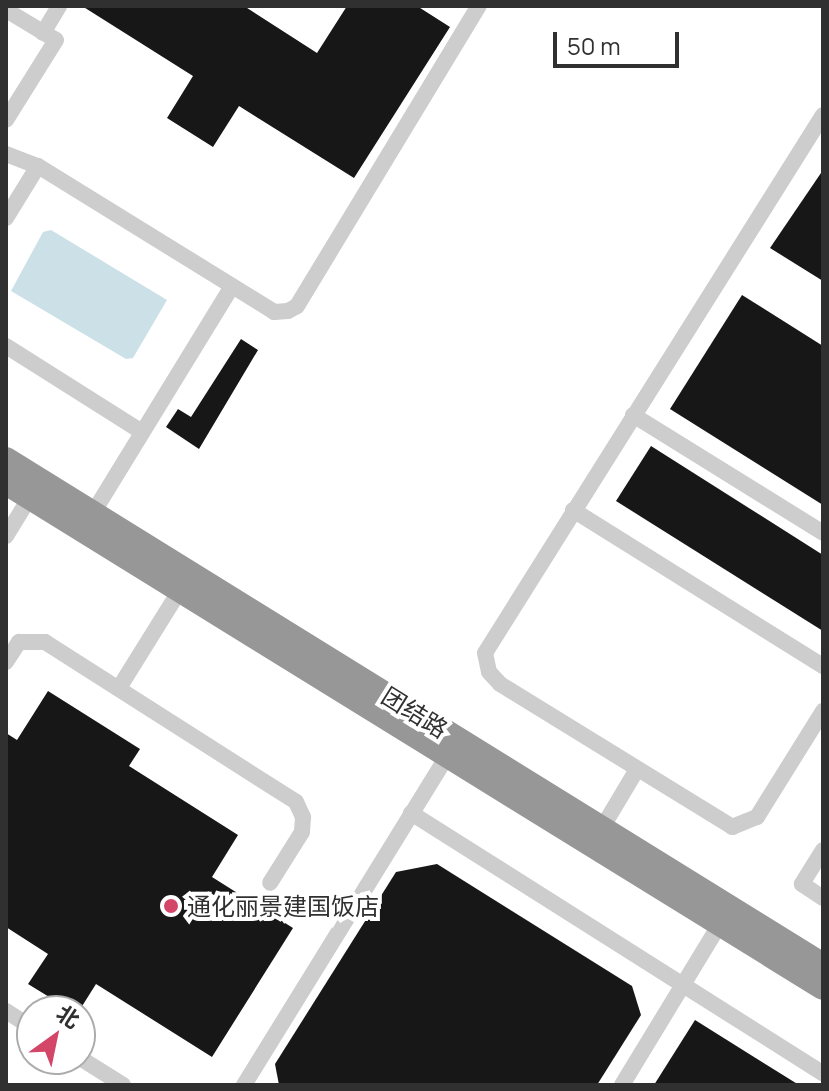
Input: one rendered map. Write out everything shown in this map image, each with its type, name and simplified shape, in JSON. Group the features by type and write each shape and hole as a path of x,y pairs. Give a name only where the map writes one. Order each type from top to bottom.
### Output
{"highway":[{"name":"团结路","path":"6,459 823,965"},
{"name":"团结路","path":"6,483 823,988"}],"street":[{"path":"43,33 59,6"},
{"path":"6,154 38,166 274,312 297,306 479,6"},
{"path":"6,10 56,40 6,120"},
{"path":"823,115 486,646 486,665 500,684 726,825 744,825 757,817 823,711"},
{"path":"6,218 38,166"},
{"path":"93,513 232,286"},
{"path":"6,346 142,432"},
{"path":"633,415 823,533"},
{"path":"6,536 30,497"},
{"path":"573,510 823,666"},
{"path":"119,688 180,590"},
{"path":"6,662 19,642 39,640 296,802 303,817 302,832 270,883"},
{"path":"244,1085 447,756"},
{"path":"602,828 636,771"},
{"path":"411,813 823,1073"},
{"path":"823,850 802,884 823,898"},
{"path":"622,1085 720,924"},
{"path":"96,1068 123,1085"}],"water":[{"path":"51,230 167,300 133,358 126,359 11,291 43,232"}],"building":[{"path":"82,6 244,6 317,53 347,6 417,6 450,27 354,178 239,106 213,147 167,118 193,76"},
{"path":"823,170 823,281 770,248"},
{"path":"742,295 823,346 823,505 670,409"},
{"path":"241,339 258,350 199,449 166,427 178,409 191,417"},
{"path":"651,446 823,555 823,631 616,501"},
{"path":"48,691 140,749 129,766 238,835 212,877 293,928 212,1057 96,984 89,995 46,995 28,984 48,954 6,927 6,733 17,740"},
{"path":"437,864 632,986 641,1015 597,1085 279,1085 275,1064 396,872"},
{"path":"695,1020 799,1085 654,1085"}],"place":[{"name":"通化丽景建国饭店","path":"171,906"}]}
